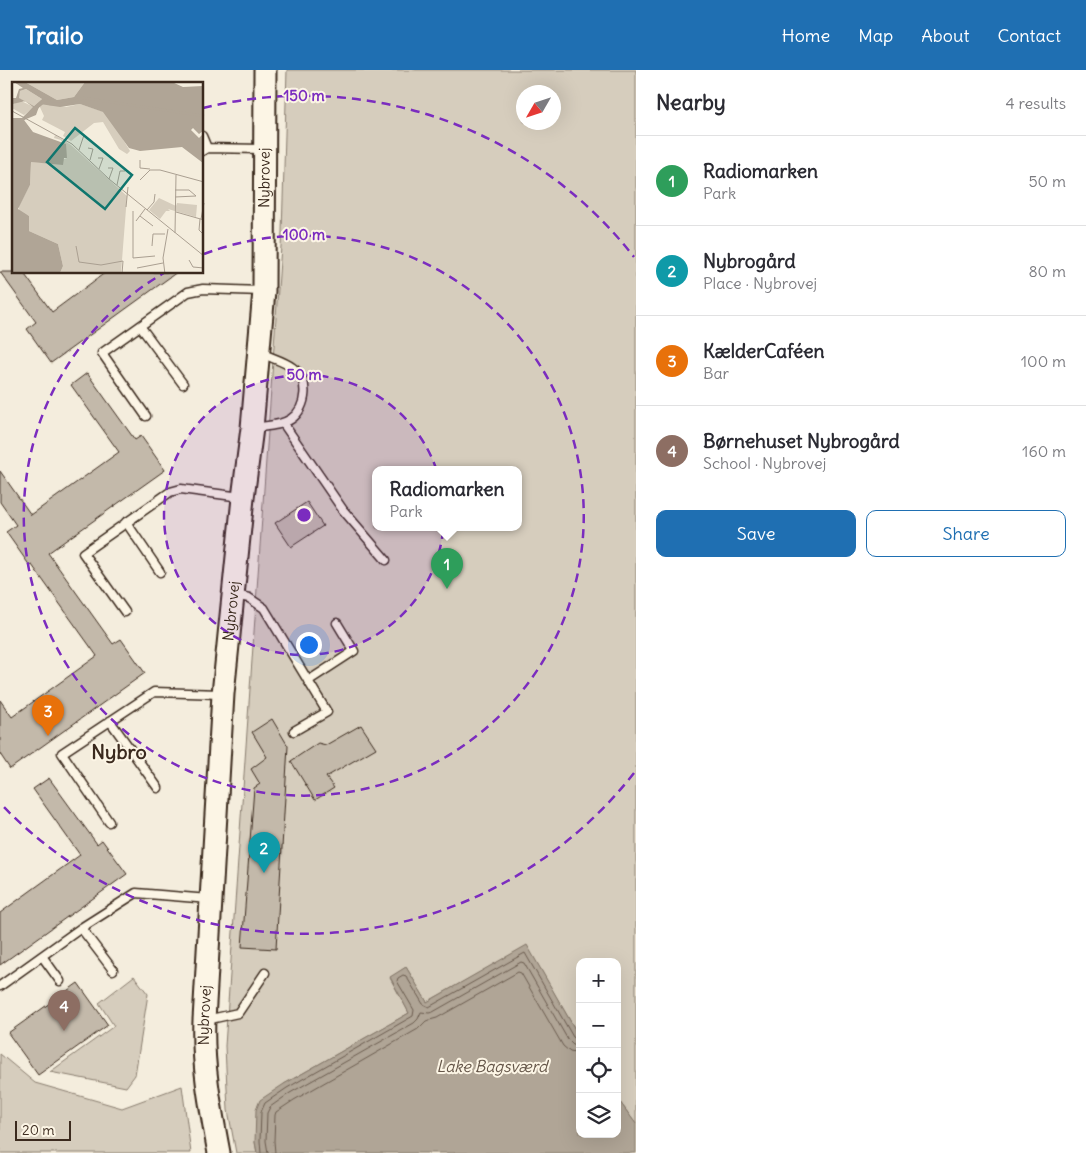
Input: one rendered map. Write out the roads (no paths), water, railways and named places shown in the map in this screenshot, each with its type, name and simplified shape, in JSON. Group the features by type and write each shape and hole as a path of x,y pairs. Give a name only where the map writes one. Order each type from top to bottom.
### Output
{"street":[{"name":"Nybrovej","path":"219,1153 209,1096 203,1039 223,694 252,428 264,291 265,70"}],"lane":[{"path":"205,150 264,149"},
{"path":"146,416 102,353 188,292 203,289 264,291"},
{"path":"140,326 182,384"},
{"path":"252,428 283,423 292,419 302,404 304,395 302,379 298,372 259,352"},
{"path":"283,423 343,510 386,560"},
{"path":"125,612 83,553 170,492 181,489 243,498"},
{"path":"126,522 160,572"},
{"path":"233,595 249,598 264,608 327,712 294,731"},
{"path":"308,681 354,652 337,623"},
{"path":"109,822 62,753 154,692 223,694"},
{"path":"110,721 158,788"},
{"path":"0,986 81,928 136,893 210,899"},
{"path":"81,928 113,970"},
{"path":"42,956 60,981"},
{"path":"204,1020 238,1013 265,973"}],"water":[{"name":"Lake Bagsværd","path":"527,945 576,1031 576,1138 621,1138 621,1103 636,1124 636,1153 257,1153 255,1142 256,1110 260,1100 284,1084 409,1013 390,977 406,967 427,1002"}],"place":[{"name":"Radiomarken","path":"447,589"},
{"name":"KælderCaféen","path":"48,736"},
{"name":"Nybrogård","path":"264,873"},
{"name":"Børnehuset Nybrogård","path":"64,1031"}],"district":[{"name":"Nybro","path":"119,752"}]}
